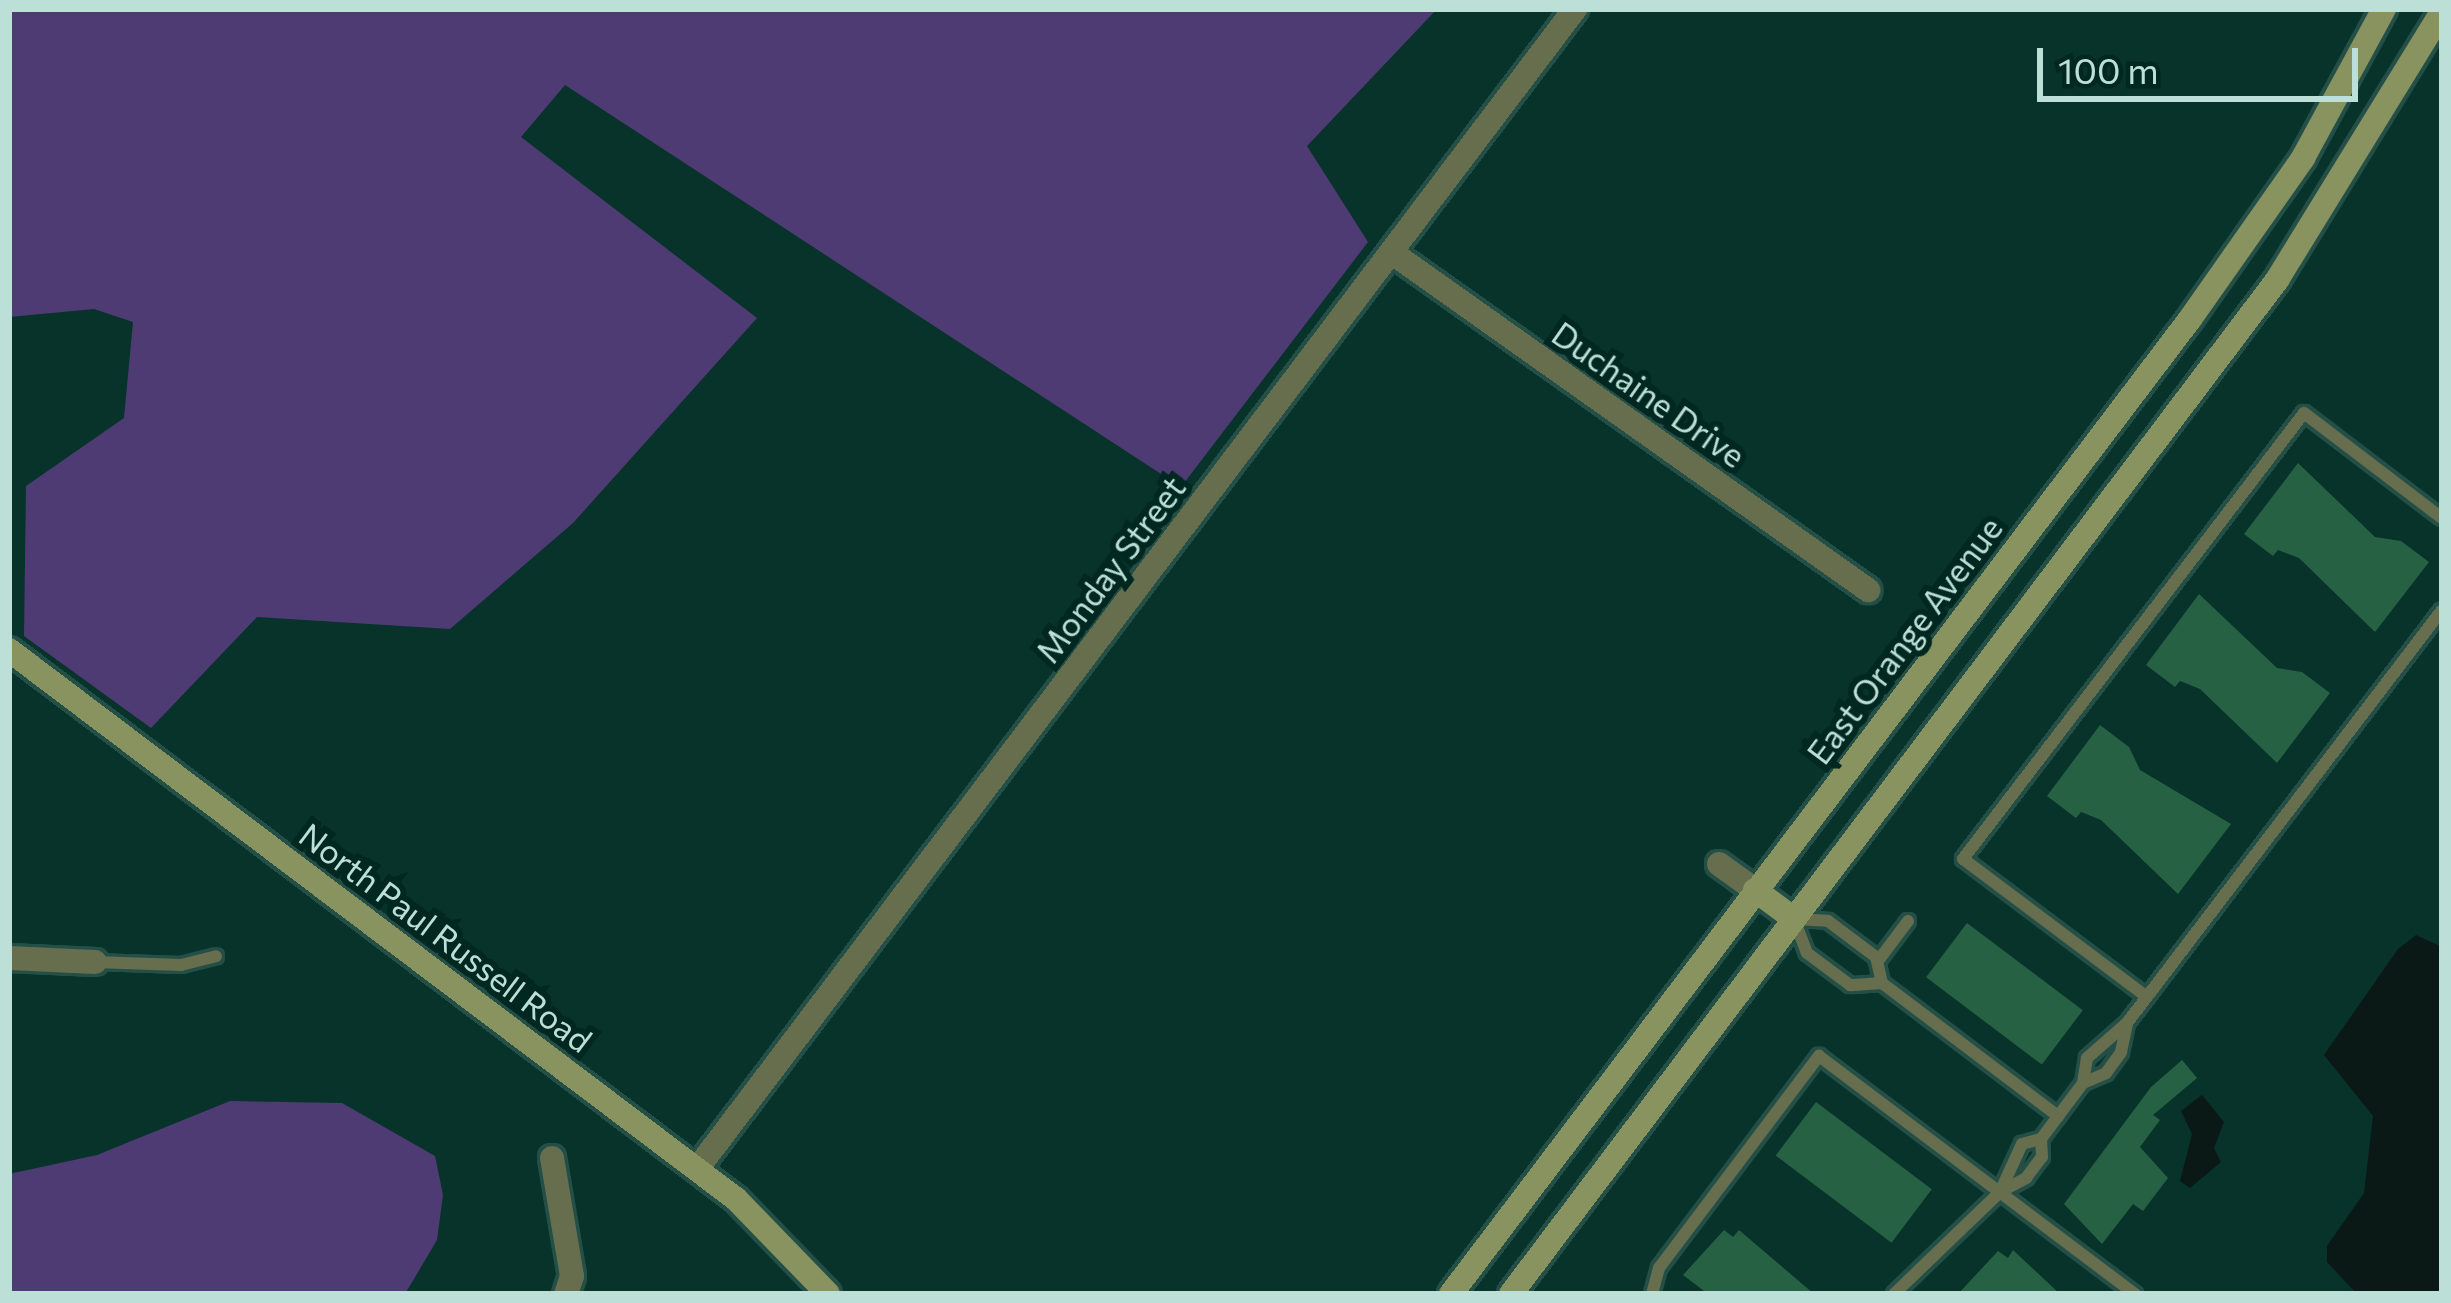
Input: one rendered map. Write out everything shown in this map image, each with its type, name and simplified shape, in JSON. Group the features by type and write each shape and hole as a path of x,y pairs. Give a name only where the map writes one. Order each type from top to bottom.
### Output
{"street":[{"name":"Monday Street","path":"697,1169 1575,9"},
{"name":"East Orange Avenue","path":"1451,1294 2248,238 2384,9"},
{"path":"1511,1294 2277,280 2442,12"},
{"name":"Duchaine Drive","path":"1391,251 1868,590"},
{"name":"North Paul Russell Road","path":"9,650 697,1169 778,1235 828,1294"},
{"path":"1719,864 1794,920"},
{"path":"9,958 95,962"},
{"path":"552,1158 572,1276 566,1294"}],"lane":[{"path":"2147,997 1963,860 2304,413 2442,518"},
{"path":"2000,1192 2008,1163 2022,1144 2041,1139 2083,1083 2087,1058 2127,1023 2442,610"},
{"path":"1882,983 1878,961 1828,921 1794,920 1807,952 1850,985 1882,983 2058,1116"},
{"path":"1878,961 1908,921"},
{"path":"95,962 182,965 216,956"},
{"path":"2083,1083 2106,1073 2121,1052 2127,1023"},
{"path":"1652,1294 1659,1268 1820,1056 2135,1294"},
{"path":"1894,1294 2000,1192 2026,1178 2042,1157 2041,1139"}],"shaded area":[{"path":"9,9 1437,9 1307,146 1368,242 1181,487 565,85 521,137 757,318 573,523 450,629 257,617 151,728 24,636 26,486 124,418 133,322 94,309 9,317"},
{"path":"2416,935 2442,947 2442,1294 2357,1294 2327,1262 2327,1246 2364,1193 2373,1116 2324,1055 2398,949"},
{"path":"2202,1095 2224,1122 2214,1148 2221,1162 2190,1188 2180,1181 2192,1134 2181,1111"},
{"path":"230,1101 342,1103 435,1156 443,1195 437,1240 405,1294 9,1294 9,1174 97,1155"}],"building":[{"path":"2298,463 2375,537 2401,541 2429,562 2375,632 2299,558 2278,550 2273,556 2244,534"},
{"path":"2199,594 2277,668 2302,672 2330,693 2277,763 2200,689 2180,681 2175,687 2146,665"},
{"path":"2100,725 2129,747 2140,770 2231,824 2178,894 2101,820 2081,812 2076,818 2047,796"},
{"path":"1967,923 2083,1010 2042,1065 1926,977"},
{"path":"2182,1060 2197,1078 2153,1115 2160,1120 2140,1147 2168,1178 2143,1211 2133,1204 2102,1244 2064,1204 2151,1087"},
{"path":"1816,1102 1932,1189 1891,1243 1776,1156"},
{"path":"1724,1230 1733,1237 1739,1230 1814,1294 1708,1294 1683,1275"},
{"path":"2013,1250 2060,1294 1958,1294 1998,1251 2008,1258"}]}
